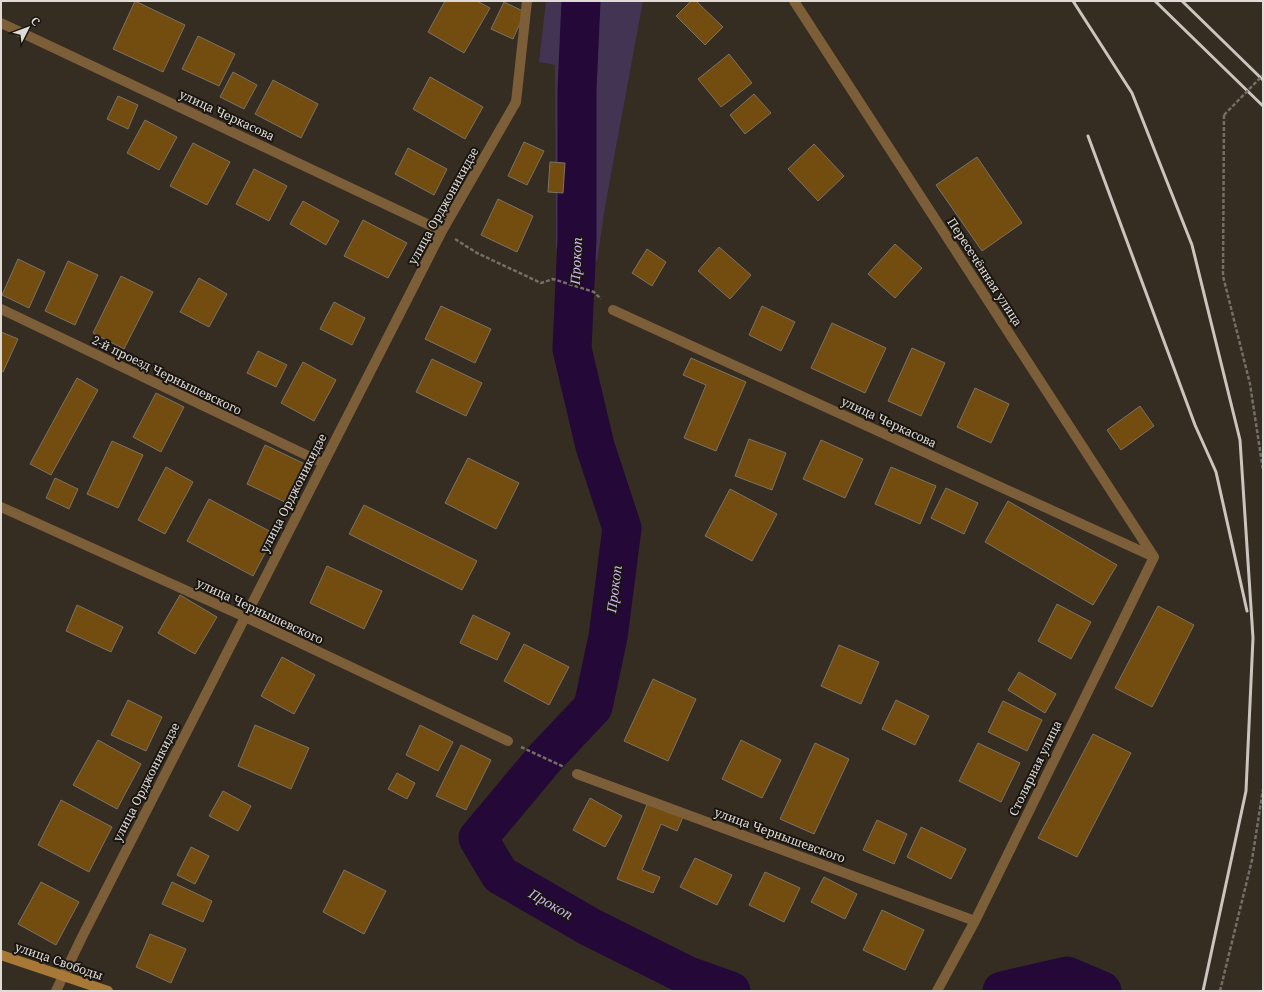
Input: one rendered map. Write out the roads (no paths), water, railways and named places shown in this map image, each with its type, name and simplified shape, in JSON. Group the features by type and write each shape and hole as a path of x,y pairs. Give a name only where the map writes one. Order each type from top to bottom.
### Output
{"main road":[{"name":"улица Свободы","path":"1,955 108,991"}],"street":[{"name":"улица Орджоникидзе","path":"56,991 442,231 516,102 527,1"},
{"name":"Пересечённая улица","path":"794,1 1154,557"},
{"name":"улица Черкасова","path":"1,23 442,231"},
{"name":"2-й проезд Чернышевского","path":"1,309 323,463"},
{"name":"улица Черкасова","path":"613,310 1154,557"},
{"name":"улица Чернышевского","path":"1,507 245,617 508,741"},
{"name":"Столярная улица","path":"938,990 974,921 1154,557"},
{"name":"улица Чернышевского","path":"577,774 974,921"}],"waterway":[{"name":"Прокоп","path":"581,1 577,90 577,239 572,349 595,446 622,528 608,637 593,707 544,759 478,838 500,875 590,927 686,975 731,991"},
{"name":"Прокоп","path":"1002,991 1067,976 1102,991"}],"railway":[{"path":"1073,1 1132,93 1192,245 1240,440 1253,638 1246,791 1203,991"},
{"path":"1155,1 1263,106"},
{"path":"1182,1 1263,80"},
{"path":"1088,136 1195,425 1216,472 1247,611"}]}
